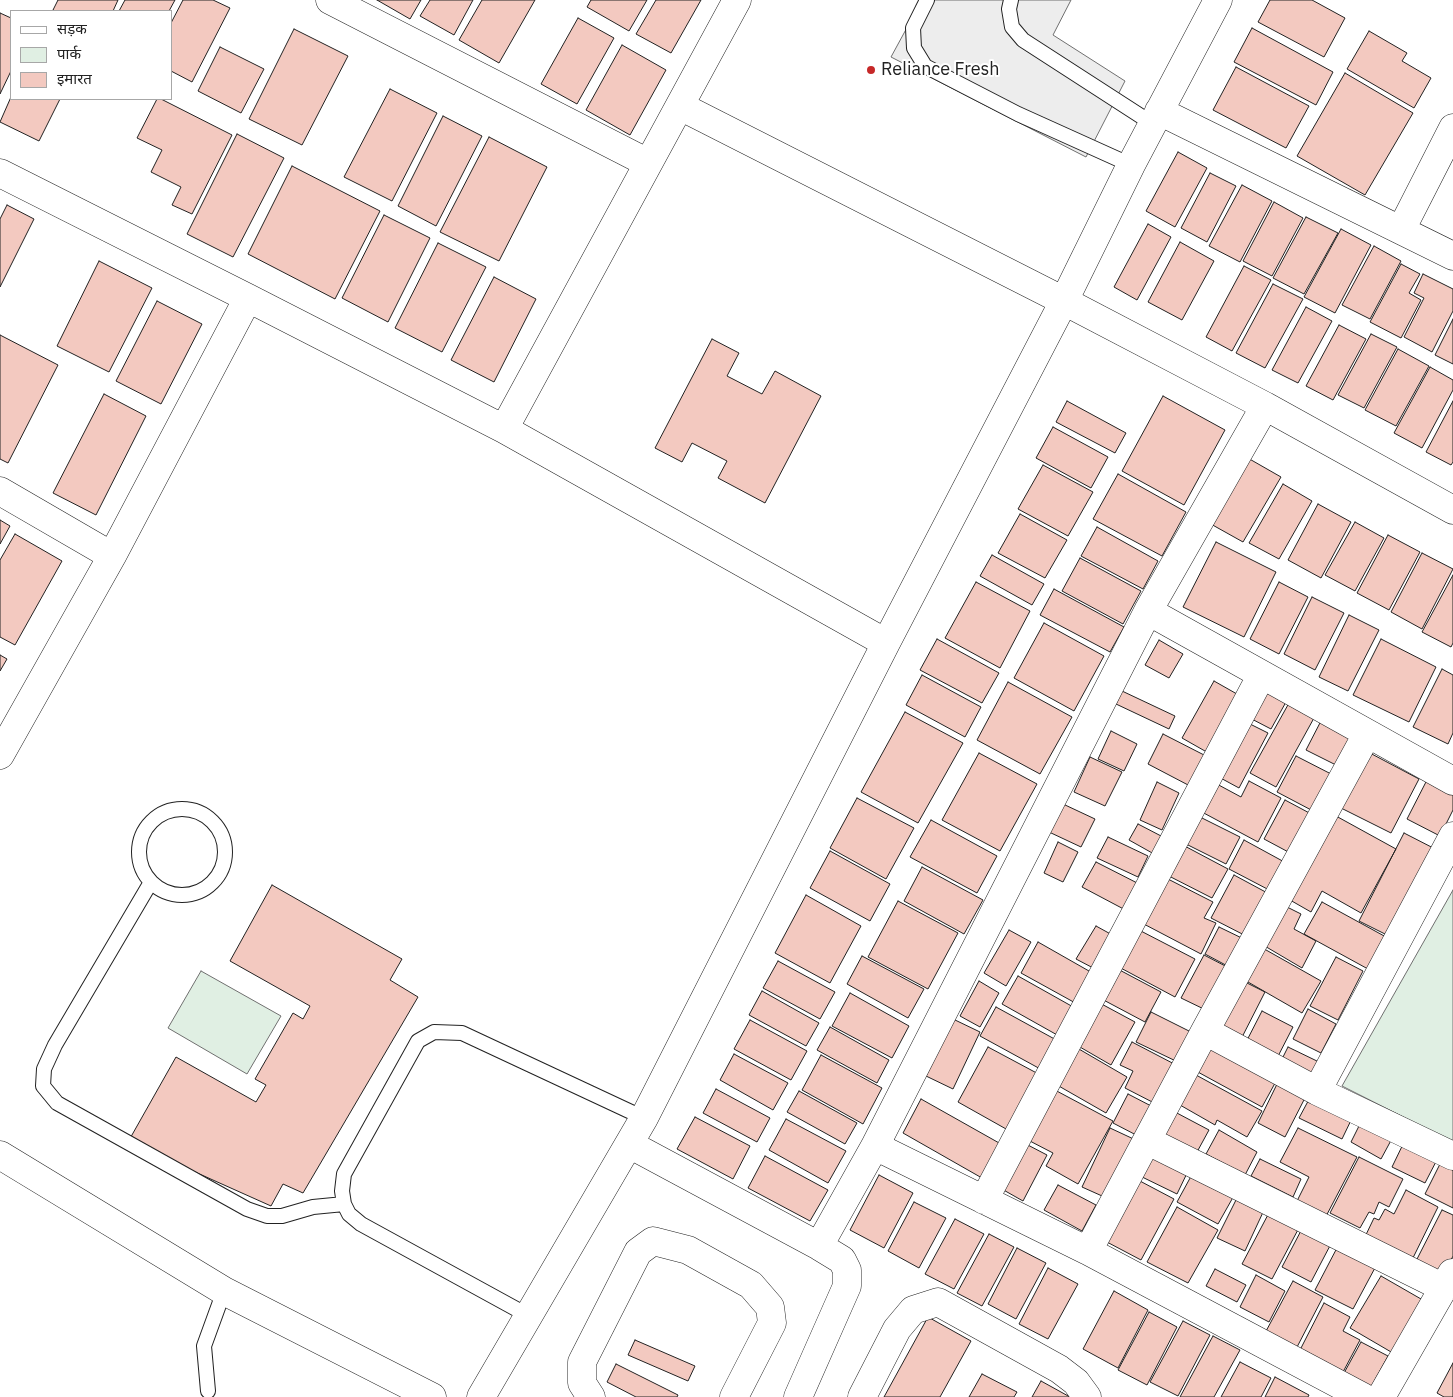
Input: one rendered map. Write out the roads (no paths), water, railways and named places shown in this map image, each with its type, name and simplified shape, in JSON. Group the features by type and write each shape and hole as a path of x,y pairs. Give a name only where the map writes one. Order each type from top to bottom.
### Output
{"street":[{"path":"330,0 648,163"},
{"path":"504,429 737,0"},
{"path":"481,1397 644,1118 886,643 1064,301 1131,165 1218,0"},
{"path":"680,106 1064,301 1264,406 1453,510"},
{"path":"1156,118 1401,230 1453,256"},
{"path":"1401,230 1453,128"},
{"path":"0,173 504,429 886,643"},
{"path":"0,755 112,556 248,298"},
{"path":"819,1246 875,1146 1148,611 1264,406"},
{"path":"0,491 112,556"},
{"path":"1148,611 1261,676 1453,781"},
{"path":"984,1200 1261,676"},
{"path":"1088,1251 1205,1031 1367,734"},
{"path":"1317,1091 1453,836"},
{"path":"1205,1031 1317,1091 1453,1156"},
{"path":"1148,1141 1449,1280 1381,1397"},
{"path":"630,1144 842,1260 847,1270 847,1286 798,1397"},
{"path":"875,1146 1088,1251 1363,1397"},
{"path":"0,1154 224,1291 432,1397"},
{"path":"591,1397 582,1383 582,1362 638,1252 653,1241 688,1250 751,1285 770,1307 772,1323 734,1397"},
{"path":"862,1397 897,1329 913,1310 938,1302 1059,1370 1076,1382 1087,1397"}],"lane":[{"path":"927,0 912,28 914,48 925,66 1018,114 1131,165"},
{"path":"1011,0 1009,9 1012,27 1022,40 1156,118"},
{"path":"186,809 202,814 215,824 224,839 225,856 221,872 210,885 195,894 178,895 162,890 151,882 141,865 139,848 144,832 154,819 169,811 186,809"},
{"path":"151,882 55,1045 44,1069 43,1086 57,1103 247,1209 266,1216 282,1216 313,1207 344,1204"},
{"path":"529,1316 361,1224 349,1214 344,1204 342,1191 344,1174 418,1041 434,1032 462,1033 644,1118"},
{"path":"208,1391 204,1346 224,1291"}],"place":[{"name":"Reliance Fresh","path":"871,70"}]}
